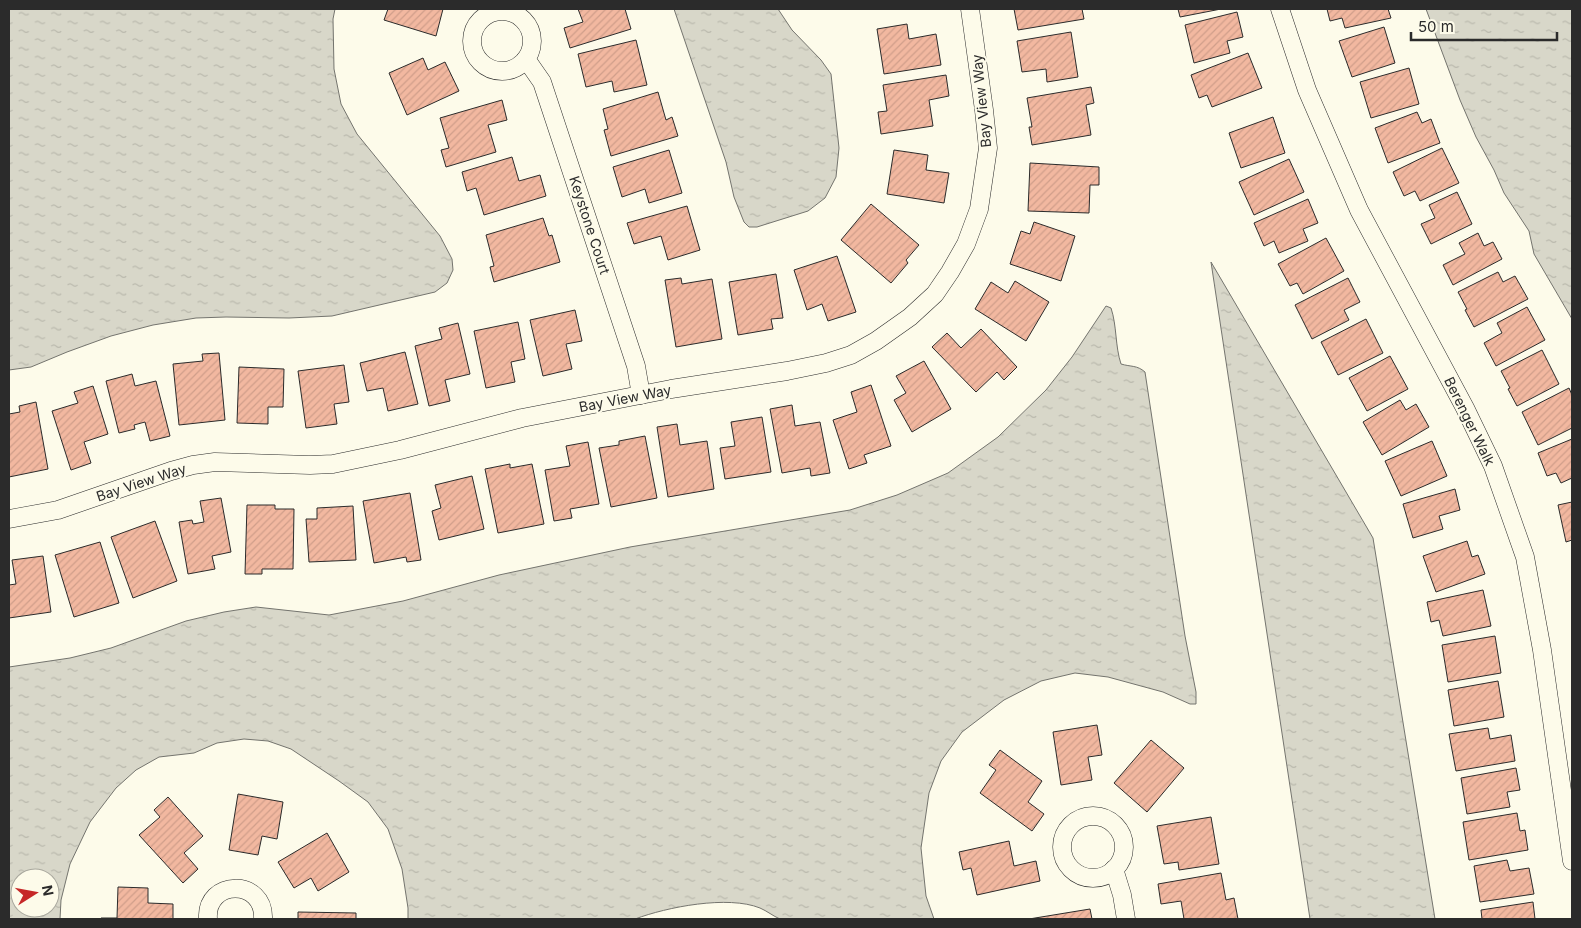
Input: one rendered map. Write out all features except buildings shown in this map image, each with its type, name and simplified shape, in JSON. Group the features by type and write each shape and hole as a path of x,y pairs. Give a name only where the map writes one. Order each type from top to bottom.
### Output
{"street":[{"name":"Bay View Way","path":"9,519 58,510 171,471 194,465 215,462 310,466 333,464 400,450 522,418 641,395 787,371 826,363 851,355 876,341 910,317 935,294 966,244 979,209 988,148 970,9"},
{"name":"Berenger Walk","path":"1280,9 1307,90 1359,210 1465,408 1493,466 1525,557 1542,650 1572,861"},
{"name":"Keystone Court","path":"526,60 542,82 636,366 641,395"},
{"path":"1114,869 1122,895 1126,919"},
{"path":"208,919 210,906 214,898 221,892 238,888 247,890 261,903 264,913 263,919"}],"water":[{"path":"9,9 335,9 333,19 334,69 341,104 357,134 440,236 452,259 453,270 447,283 435,292 332,316 196,318 153,325 111,336 31,367 9,370"},
{"path":"674,9 778,9 792,30 821,60 831,74 839,148 836,177 825,198 808,211 757,227 749,227 744,222 734,197 726,162"},
{"path":"1426,9 1572,9 1572,319 1534,254 1529,231 1504,193 1476,137"},
{"path":"1211,262 1373,538 1435,919 1310,919"},
{"path":"1106,306 1111,308 1121,364 1137,367 1145,372 1185,636 1196,692 1196,704 1190,704 1163,692 1108,677 1075,673 1041,681 1004,700 962,732 941,761 929,793 921,848 926,896 934,919 780,919 760,908 747,904 715,903 664,910 635,919 408,919 402,869 388,829 368,802 291,749 268,741 244,739 217,743 194,753 159,757 136,770 116,788 90,822 70,864 61,900 60,919 9,919 9,667 70,658 111,648 186,621 224,612 256,607 329,615 403,601 499,575 630,547 850,510 897,495 948,473 998,437 1046,390 1072,357"}]}
